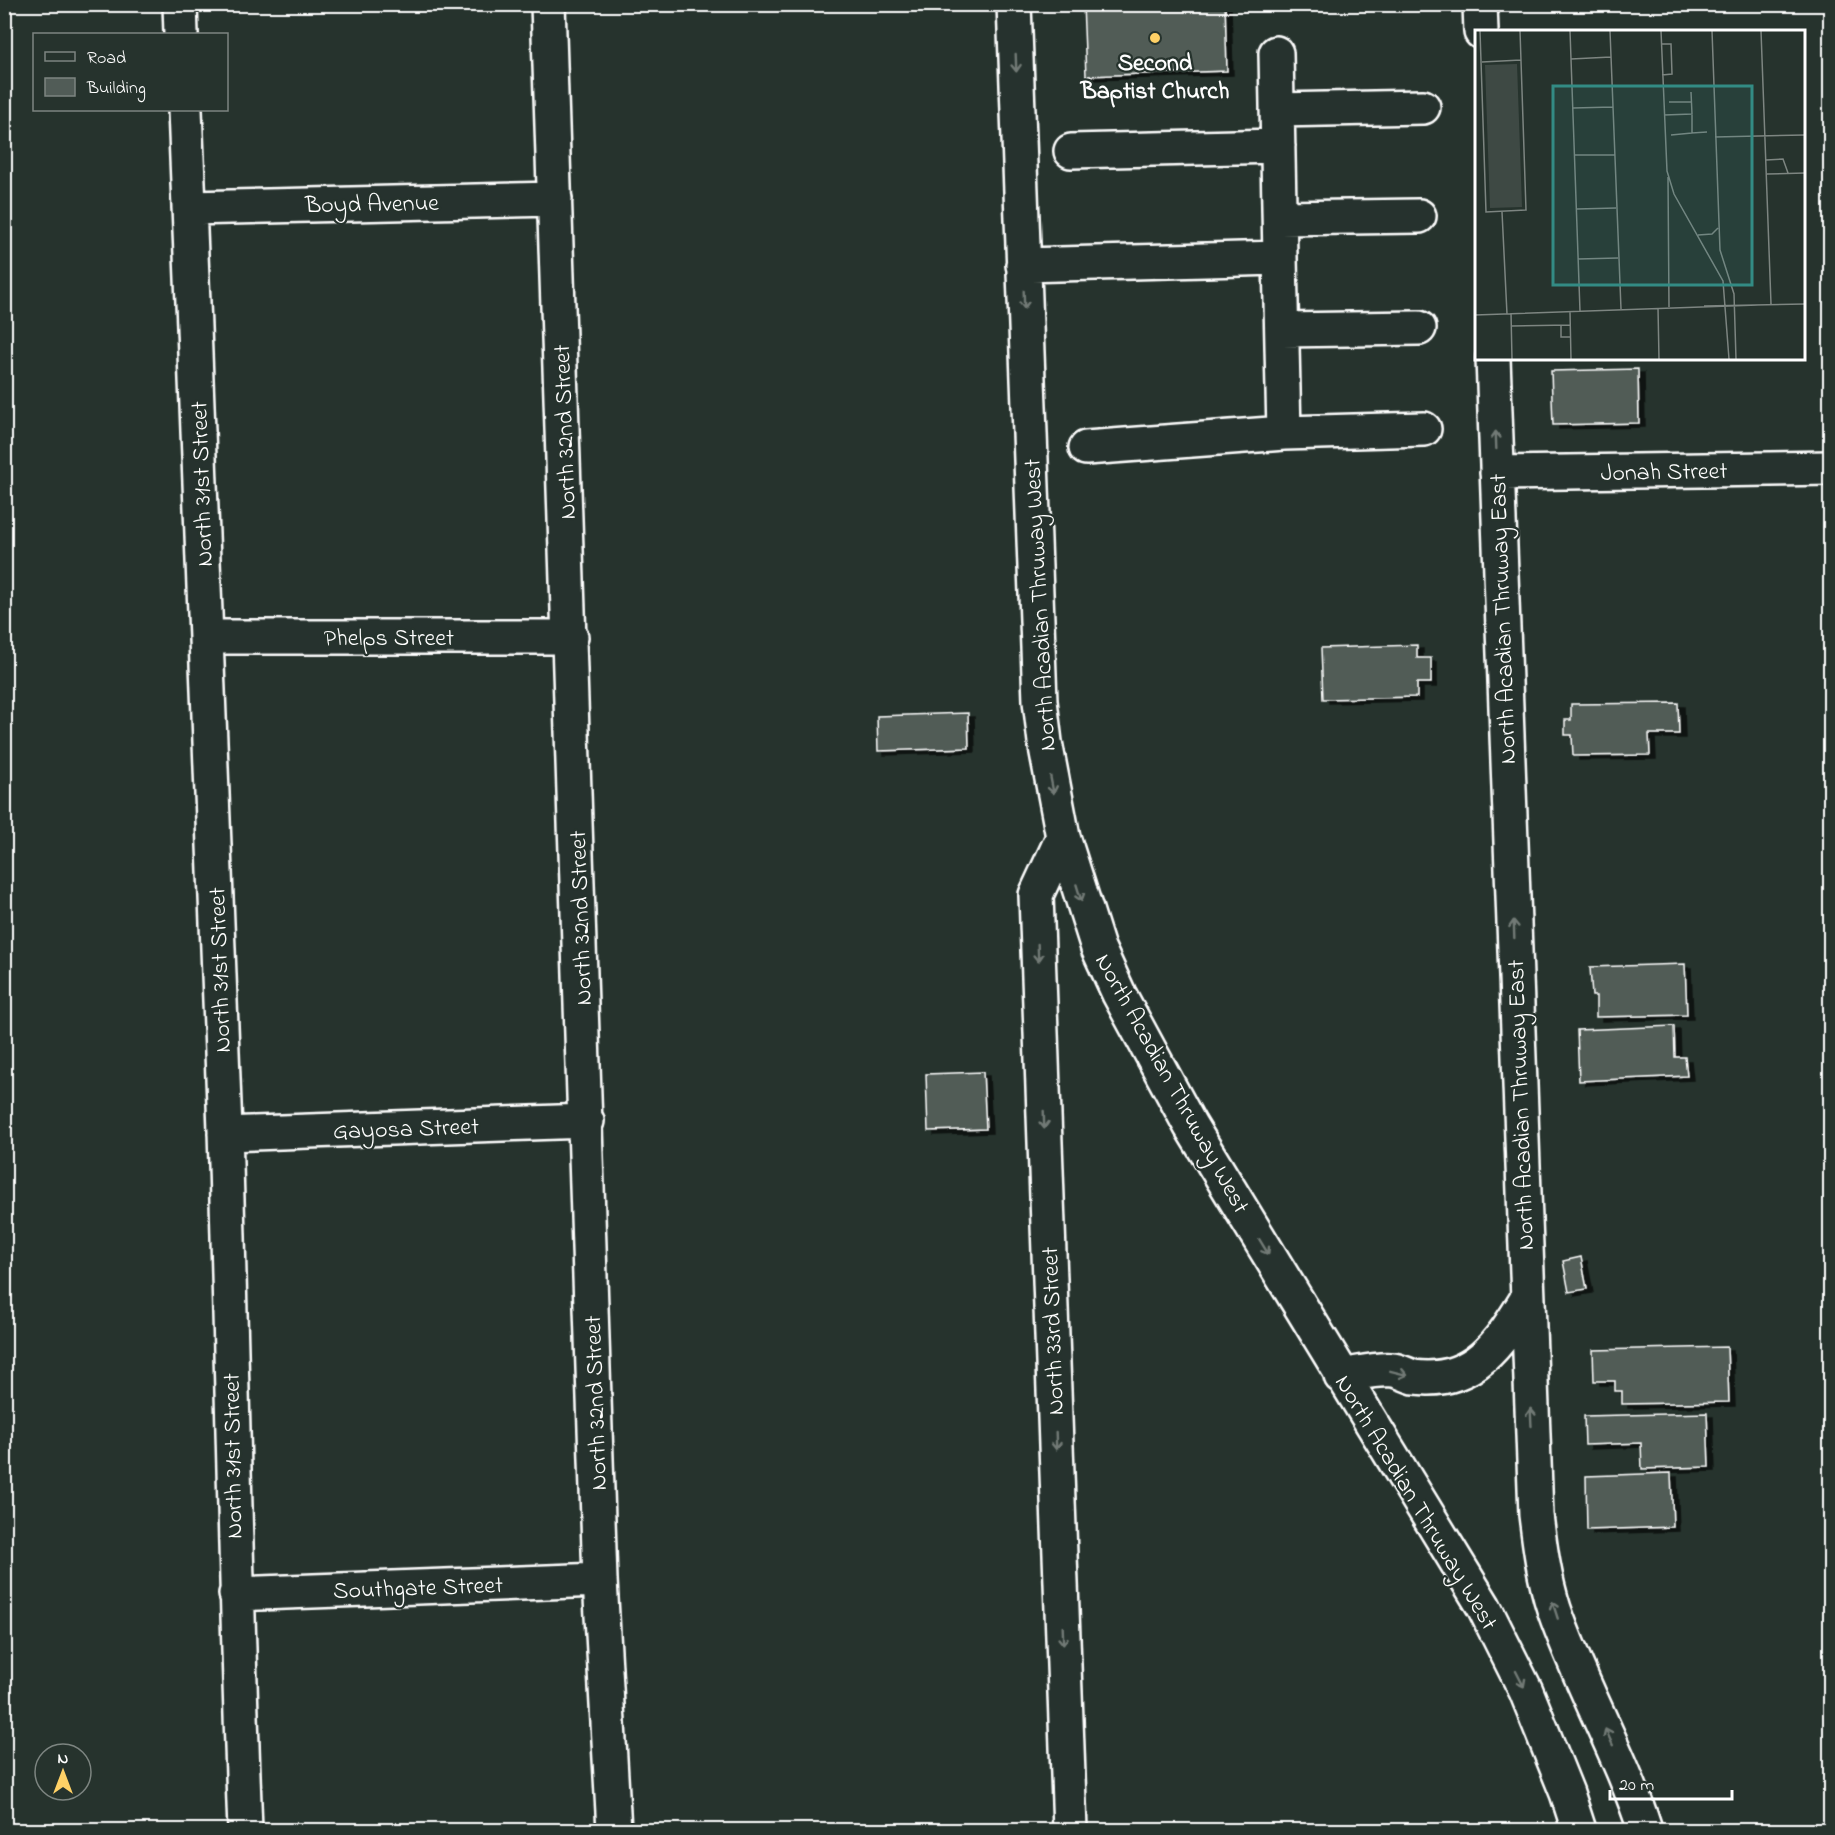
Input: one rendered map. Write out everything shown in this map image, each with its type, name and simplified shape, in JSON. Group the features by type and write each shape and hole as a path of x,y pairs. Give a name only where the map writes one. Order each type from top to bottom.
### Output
{"street":[{"path":"180,4 182,33"},
{"name":"North 32nd Street","path":"548,4 587,1121 600,1581 614,1830"},
{"name":"North Acadian Thruway West","path":"1014,4 1040,701 1044,742 1063,837 1098,948 1119,994 1190,1125 1484,1607 1526,1691 1567,1793 1579,1830"},
{"path":"1480,4 1481,30"},
{"path":"1276,53 1284,433"},
{"path":"1277,110 1423,107"},
{"name":"North 31st Street","path":"185,111 208,637 245,1830"},
{"path":"1071,151 1278,146"},
{"name":"Boyd Avenue","path":"189,208 555,198"},
{"path":"1280,218 1419,216"},
{"path":"1023,265 1280,258"},
{"path":"1282,330 1419,328"},
{"name":"North Acadian Thruway East","path":"1493,360 1536,1515 1547,1584 1562,1632 1620,1760 1645,1830"},
{"path":"1086,448 1284,433 1424,429"},
{"name":"Jonah Street","path":"1497,473 1830,468"},
{"name":"Phelps Street","path":"208,637 571,637"},
{"name":"North 33rd Street","path":"1063,837 1036,895 1070,1830"},
{"name":"Gayosa Street","path":"225,1134 587,1121"},
{"path":"1341,1376 1392,1370 1413,1377 1442,1377 1468,1368 1502,1340 1527,1299"},
{"name":"Southgate Street","path":"236,1594 600,1581"}],"building":[{"name":"Second Baptist Church","path":"1083,4 1225,4 1227,71 1086,76"},
{"path":"1638,369 1639,423 1553,425 1551,371"},
{"path":"1417,645 1417,658 1431,658 1431,683 1417,683 1417,697 1323,699 1321,648"},
{"path":"1678,703 1679,734 1649,734 1650,755 1573,756 1572,735 1565,735 1565,720 1571,720 1571,704"},
{"path":"968,713 969,748 878,751 877,716"},
{"path":"1685,964 1687,1015 1596,1017 1596,996 1592,996 1590,967"},
{"path":"1674,1026 1675,1057 1685,1057 1687,1076 1579,1081 1577,1030"},
{"path":"983,1072 986,1129 928,1131 926,1074"},
{"path":"1581,1257 1587,1289 1569,1292 1563,1261"},
{"path":"1727,1347 1729,1402 1622,1404 1622,1391 1615,1391 1615,1381 1594,1381 1593,1350"},
{"path":"1707,1413 1709,1467 1642,1469 1641,1443 1585,1445 1584,1416"},
{"path":"1671,1473 1673,1527 1587,1530 1586,1476"}],"place":[{"name":"Second Baptist Church","path":"1155,38"}]}
